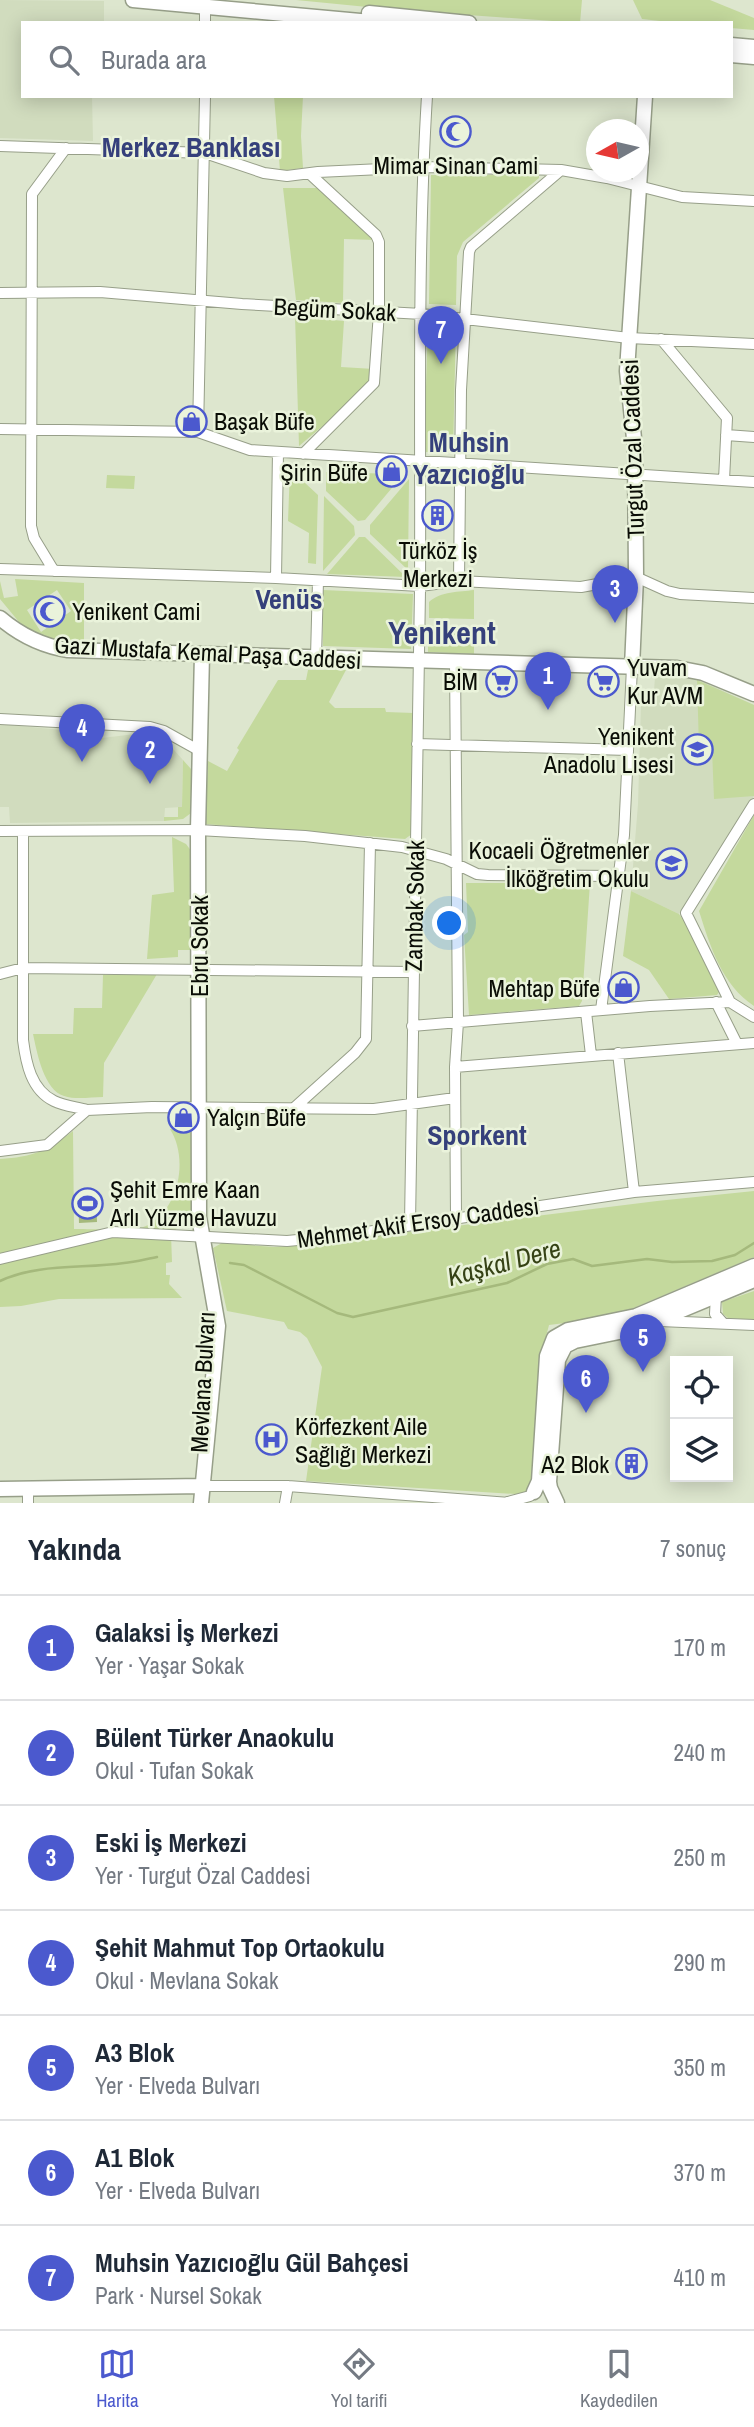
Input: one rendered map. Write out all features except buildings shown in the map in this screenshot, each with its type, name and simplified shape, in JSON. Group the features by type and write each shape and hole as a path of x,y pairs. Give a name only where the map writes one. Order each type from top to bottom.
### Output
{"street":[{"path":"133,0 205,3 364,21"},
{"path":"230,0 432,21"},
{"path":"205,3 205,21"},
{"path":"733,45 754,47"},
{"path":"733,55 754,57"},
{"path":"198,432 205,98"},
{"name":"Zambak Sokak","path":"410,1225 420,586 419,460 424,167 428,98"},
{"name":"Turgut Özal Caddesi","path":"601,1010 621,876 632,667 636,577 635,433 627,381 645,98"},
{"path":"0,146 205,153 275,175 424,167 561,170 682,197 753,202"},
{"path":"54,570 34,538 31,526 32,194 66,148"},
{"path":"459,581 459,463 467,259 471,247 561,170"},
{"path":"303,454 374,383 379,312 380,250 376,235 310,174"},
{"name":"Begüm Sokak","path":"0,293 100,292 242,304 422,314 629,338 754,344"},
{"path":"660,339 727,418 724,480"},
{"path":"0,429 198,432 250,450 754,482"},
{"path":"726,435 754,437"},
{"path":"276,578 278,452"},
{"path":"0,569 276,578 420,586 459,581 574,587 636,577 680,594 754,598"},
{"path":"316,657 317,581"},
{"name":"Gazi Mustafa Kemal Paşa Caddesi","path":"0,618 30,639 55,648 677,668 703,673 754,694"},
{"name":"Ebru Sokak","path":"201,654 198,830 201,1237"},
{"path":"455,662 458,1022 455,1067 456,1218"},
{"path":"0,719 150,727 164,731 200,751"},
{"path":"418,744 628,750"},
{"path":"754,804 686,913 730,1002 754,1017"},
{"path":"0,831 198,830 370,843 416,851 457,863 477,874 621,876"},
{"path":"23,831 23,1040 30,1074 39,1089 54,1101 87,1110 374,1109 455,1098"},
{"path":"294,1108 363,1045 367,1031 370,843"},
{"path":"0,974 23,968 412,972"},
{"path":"716,1002 736,1042"},
{"path":"412,1026 730,1002"},
{"path":"586,1012 591,1055"},
{"path":"455,1067 736,1042 754,1043"},
{"path":"618,1053 635,1192"},
{"path":"0,1151 47,1145 87,1110"},
{"name":"Mehmet Akif Ersoy Caddesi","path":"0,1259 113,1231 288,1241 340,1236 635,1192 754,1182"},
{"name":"Mevlana Bulvarı","path":"194,1503 199,1486 218,1326 207,1257 201,1237"},
{"path":"545,1495 547,1356 554,1338 568,1331 636,1316 754,1266"},
{"path":"545,1495 558,1360 565,1346 575,1340 619,1332 655,1321 754,1280"},
{"path":"716,1295 715,1314 724,1324"},
{"path":"655,1321 754,1325"},
{"path":"0,1489 28,1496 199,1486 288,1486 509,1503 545,1495"},
{"name":"Mevlana Bulvarı","path":"199,1486 201,1503"},
{"path":"285,1503 288,1486"}],"shaded area":[{"path":"0,0 104,1 104,21 21,21 21,98 92,98 93,141 0,138"},
{"path":"296,0 582,0 580,21 398,10"},
{"path":"633,0 710,0 754,18 754,30 733,28 733,21 642,19"},
{"path":"274,98 303,98 303,168 280,171"},
{"path":"431,175 539,175 539,178 463,242 457,256 456,305 429,304"},
{"path":"283,188 317,188 375,240 344,239 343,303 296,300"},
{"path":"295,316 344,321 341,367 374,369 369,387 299,446"},
{"path":"428,322 456,323 453,453 424,452"},
{"path":"290,469 318,495 316,564 308,563 309,533 288,521"},
{"path":"397,470 407,470 365,520 358,521 326,491 326,472 397,474"},
{"path":"107,475 135,476 134,489 106,488"},
{"path":"409,479 408,570 370,534 370,525"},
{"path":"324,496 354,526 355,535 323,571"},
{"path":"359,537 365,537 406,577 327,574"},
{"path":"15,579 84,583 84,643 49,640 24,628 0,599 0,581 4,598 18,596","holes":["57,590 71,611 41,632 27,610"]},
{"path":"323,590 413,594 411,649 323,646"},
{"path":"474,590 474,619 429,618 429,602 434,598"},
{"path":"428,628 435,628 435,637 448,637 448,628 474,629 474,654 428,652"},
{"path":"308,670 346,670 329,702 335,708 385,708 386,712 414,713 413,824 412,834 405,839 205,824 208,761 227,771 239,750 237,748 278,680 306,680"},
{"path":"655,677 701,681 754,705 754,796 679,914 631,891 638,804 641,705 653,705"},
{"path":"697,680 754,705 754,796 714,799 712,749 699,748"},
{"path":"0,724 72,731 77,741 152,732 165,740 183,760 182,807 165,808 164,821 10,823 9,807 0,807"},
{"path":"183,760 191,769 191,813 183,819 164,821 164,817 178,817 178,807 182,807"},
{"path":"754,815 754,1006 725,976 699,911"},
{"path":"172,837 186,844 192,852 191,950 178,950 178,957 147,959 152,895 174,892"},
{"path":"466,883 590,883 582,1001 579,1006 469,1015 464,935 468,932"},
{"path":"631,891 679,914 719,992 717,995 669,999 649,970 623,956"},
{"path":"157,974 104,1063 103,1097 73,1098 57,1092 46,1079 33,1034 73,1034 74,1008 102,1008 103,975"},
{"path":"170,1129 193,1129 194,1212 171,1234 172,1262 166,1263 166,1275 170,1275 169,1284 182,1298 59,1299 0,1307 0,1159 39,1152 56,1144 73,1131 74,1229 140,1228 157,1218 166,1208 178,1183 179,1155"},
{"name":"Şehit Emre Kaan Arlı Yüzme Havuzu","path":"96,1191 97,1222 79,1223 78,1192"},
{"path":"754,1191 754,1257 631,1309 549,1325 540,1360 533,1484 525,1492 516,1494 306,1481 322,1367 307,1338 300,1332 288,1329 284,1322 227,1311 213,1248 222,1243 274,1247 304,1245"},
{"path":"754,1291 754,1320 728,1318 723,1314 722,1302"}],"waterway":[{"name":"Kaşkal Dere","path":"230,1263 244,1265 337,1313 353,1317 507,1283 547,1264 573,1259 592,1266 647,1259 672,1262 712,1261 735,1255 754,1243"},
{"name":"Kaşkal Dere","path":"0,1281 30,1271 108,1265 157,1257"}],"place":[{"name":"Mimar Sinan Cami","path":"456,131"},
{"name":"Muhsin Yazıcıoğlu Gül Bahçesi","path":"441,364"},
{"name":"Başak Büfe","path":"191,421"},
{"name":"Şirin Büfe","path":"391,472"},
{"name":"Türköz İş Merkezi","path":"438,516"},
{"name":"Yenikent Cami","path":"49,611"},
{"name":"Eski İş Merkezi","path":"615,623"},
{"name":"BİM","path":"501,681"},
{"name":"Yuvam Kur AVM","path":"604,681"},
{"name":"Galaksi İş Merkezi","path":"548,710"},
{"name":"Yenikent Anadolu Lisesi","path":"697,750"},
{"name":"Şehit Mahmut Top Ortaokulu","path":"82,762"},
{"name":"Bülent Türker Anaokulu","path":"150,784"},
{"name":"Kocaeli Öğretmenler İlköğretim Okulu","path":"672,864"},
{"name":"Mehtap Büfe","path":"623,988"},
{"name":"Yalçın Büfe","path":"184,1117"},
{"name":"Şehit Emre Kaan Arlı Yüzme Havuzu","path":"87,1203"},
{"name":"A3 Blok","path":"643,1372"},
{"name":"A1 Blok","path":"586,1413"},
{"name":"Körfezkent Aile Sağlığı Merkezi","path":"272,1440"},
{"name":"A2 Blok","path":"632,1464"}],"district":[{"name":"Merkez Banklası","path":"191,147"},
{"name":"Muhsin Yazıcıoğlu","path":"469,458"},
{"name":"Venüs","path":"289,599"},
{"name":"Yenikent","path":"442,632"},
{"name":"Sporkent","path":"477,1135"}]}
